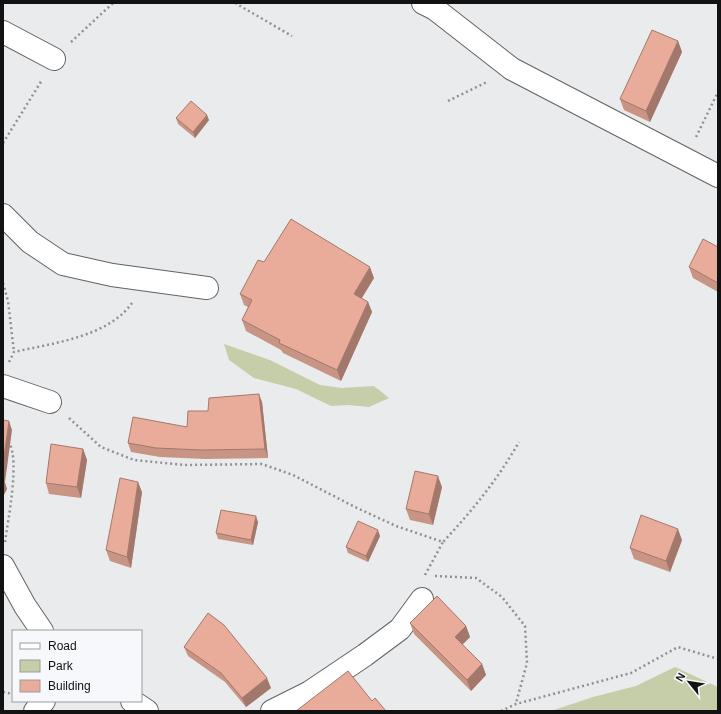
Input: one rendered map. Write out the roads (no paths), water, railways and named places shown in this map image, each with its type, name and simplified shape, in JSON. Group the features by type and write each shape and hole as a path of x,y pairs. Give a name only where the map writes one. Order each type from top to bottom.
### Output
{"street":[{"path":"423,3 435,9 512,69 718,176"},
{"path":"3,32 54,59"},
{"path":"3,215 30,242 63,264 112,275 207,288"},
{"path":"3,386 50,402"},
{"path":"4,557 25,606 41,630"},
{"path":"272,711 310,692 365,655 400,629 422,599"},
{"path":"35,711 43,702"},
{"path":"134,702 147,711"}]}
